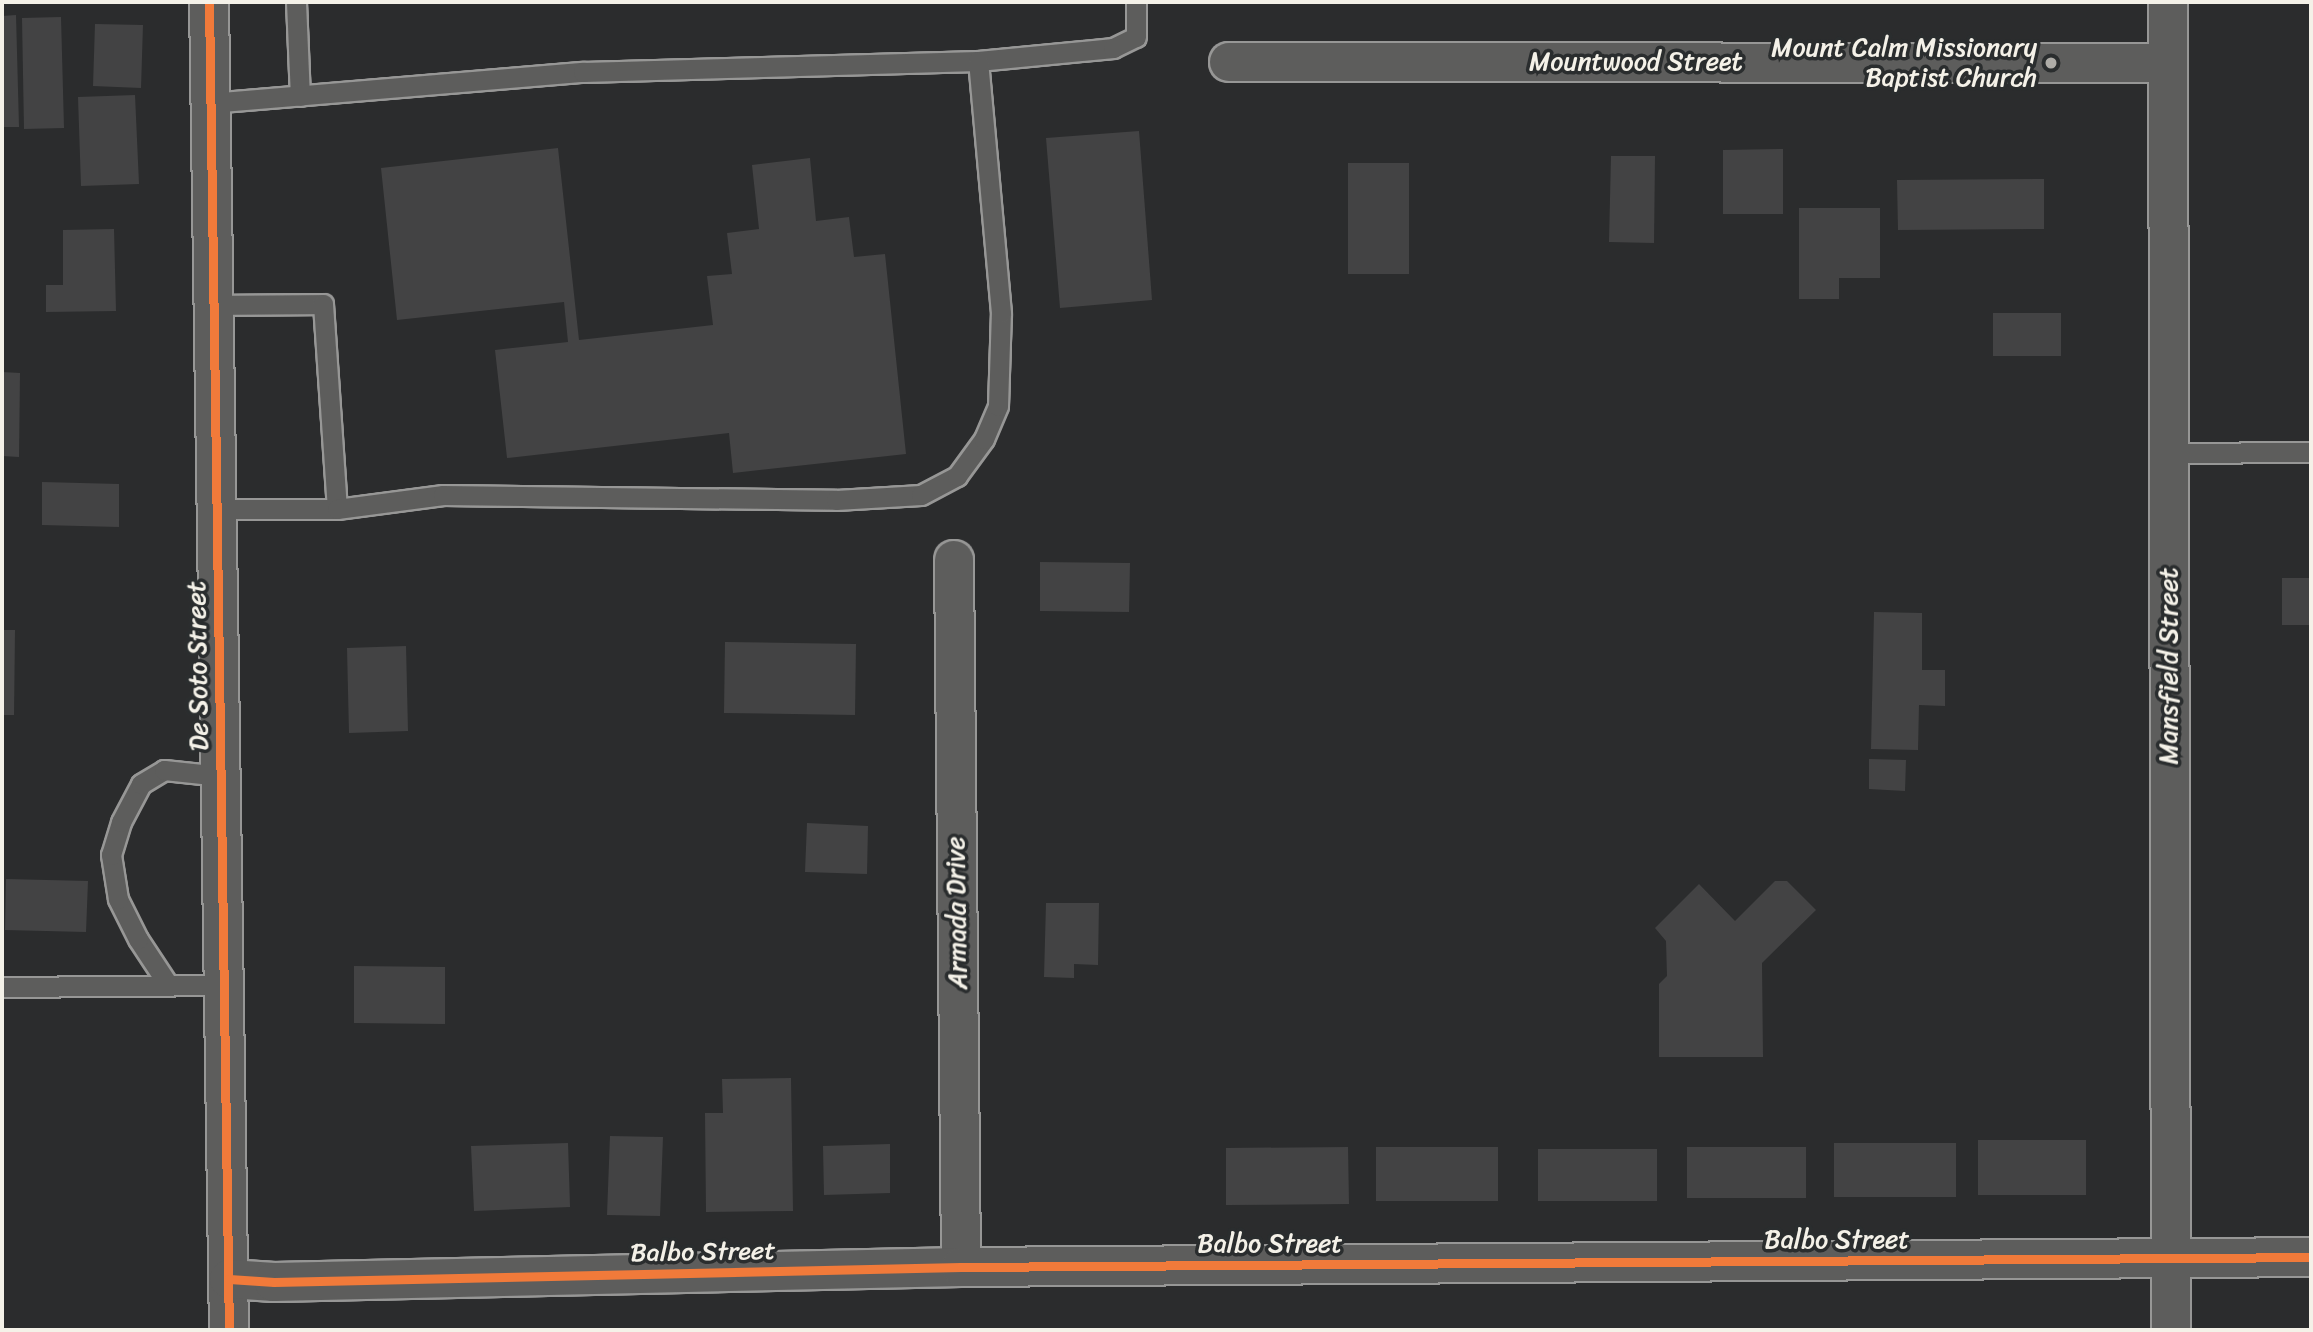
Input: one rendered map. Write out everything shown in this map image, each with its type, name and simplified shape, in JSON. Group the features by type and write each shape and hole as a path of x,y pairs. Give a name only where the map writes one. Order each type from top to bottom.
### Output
{"street":[{"name":"De Soto Street","path":"209,2 229,1330"},
{"name":"Mansfield Street","path":"2168,2 2171,1330"},
{"name":"Mountwood Street","path":"1230,62 2168,63"},
{"name":"Armada Drive","path":"954,560 961,1267"},
{"name":"Balbo Street","path":"229,1279 274,1283 961,1267 2311,1257"}],"lane":[{"path":"296,2 300,96"},
{"path":"210,103 583,72 978,61 1113,48 1136,37 1136,2"},
{"path":"217,509 337,509 443,495 836,500 921,495 957,476 984,439 998,406 1002,313 978,61"},
{"path":"214,305 323,304 337,509"},
{"path":"2169,453 2311,452"},
{"path":"169,986 138,939 118,899 111,855 121,821 141,784 164,770 221,776"},
{"path":"2,987 225,985"}],"building":[{"path":"16,15 19,127 2,127 2,16"},
{"path":"61,17 64,128 24,129 22,18"},
{"path":"95,24 143,25 141,88 93,86"},
{"path":"135,95 139,184 81,186 78,97"},
{"path":"1139,131 1152,300 1060,308 1046,138"},
{"path":"558,148 579,340 713,325 707,276 732,274 727,233 759,229 752,165 810,158 816,221 849,217 854,257 885,254 906,454 733,473 729,433 507,458 495,350 568,342 564,302 397,320 381,168"},
{"path":"1783,149 1783,214 1723,214 1723,150"},
{"path":"1611,156 1655,156 1654,243 1609,242"},
{"path":"1348,163 1409,163 1409,274 1348,274"},
{"path":"2044,179 2044,229 1898,230 1897,180"},
{"path":"1799,208 1880,208 1880,278 1839,278 1839,299 1799,299"},
{"path":"114,229 116,311 46,312 46,285 63,285 63,230"},
{"path":"1993,313 2061,313 2061,356 1993,356"},
{"path":"2,372 20,373 19,457 2,456"},
{"path":"42,482 119,484 119,527 42,525"},
{"path":"1040,562 1130,563 1129,612 1040,611"},
{"path":"2282,578 2311,578 2311,625 2282,625"},
{"path":"1874,612 1922,613 1922,670 1945,670 1945,706 1919,705 1918,750 1871,749"},
{"path":"2,630 15,630 14,715 2,715"},
{"path":"725,642 856,644 855,715 724,713"},
{"path":"406,646 408,731 349,733 347,648"},
{"path":"1869,759 1906,760 1905,791 1869,789"},
{"path":"807,823 868,826 867,874 805,872"},
{"path":"6,879 88,881 86,932 5,930"},
{"path":"1775,881 1787,881 1816,910 1762,963 1763,1057 1659,1057 1659,984 1667,976 1666,941 1655,928 1699,884 1735,921"},
{"path":"1046,903 1099,903 1098,965 1074,964 1074,978 1044,977"},
{"path":"354,966 445,967 445,1024 354,1023"},
{"path":"791,1078 793,1211 706,1212 705,1113 723,1113 722,1079"},
{"path":"610,1136 663,1137 660,1216 607,1215"},
{"path":"1978,1140 2086,1140 2086,1195 1978,1195"},
{"path":"568,1143 570,1207 474,1211 471,1146"},
{"path":"1834,1143 1956,1143 1956,1197 1834,1197"},
{"path":"890,1144 890,1193 824,1195 823,1146"},
{"path":"1348,1147 1349,1204 1226,1205 1226,1148"},
{"path":"1376,1147 1498,1147 1498,1201 1376,1201"},
{"path":"1687,1147 1806,1147 1806,1198 1687,1198"},
{"path":"1538,1149 1657,1149 1657,1201 1538,1201"}],"cycle path":[{"path":"209,2 229,1330"},
{"path":"229,1279 274,1282 961,1267 2311,1257"}],"place":[{"name":"Mount Calm Missionary Baptist Church","path":"2051,63"}]}
